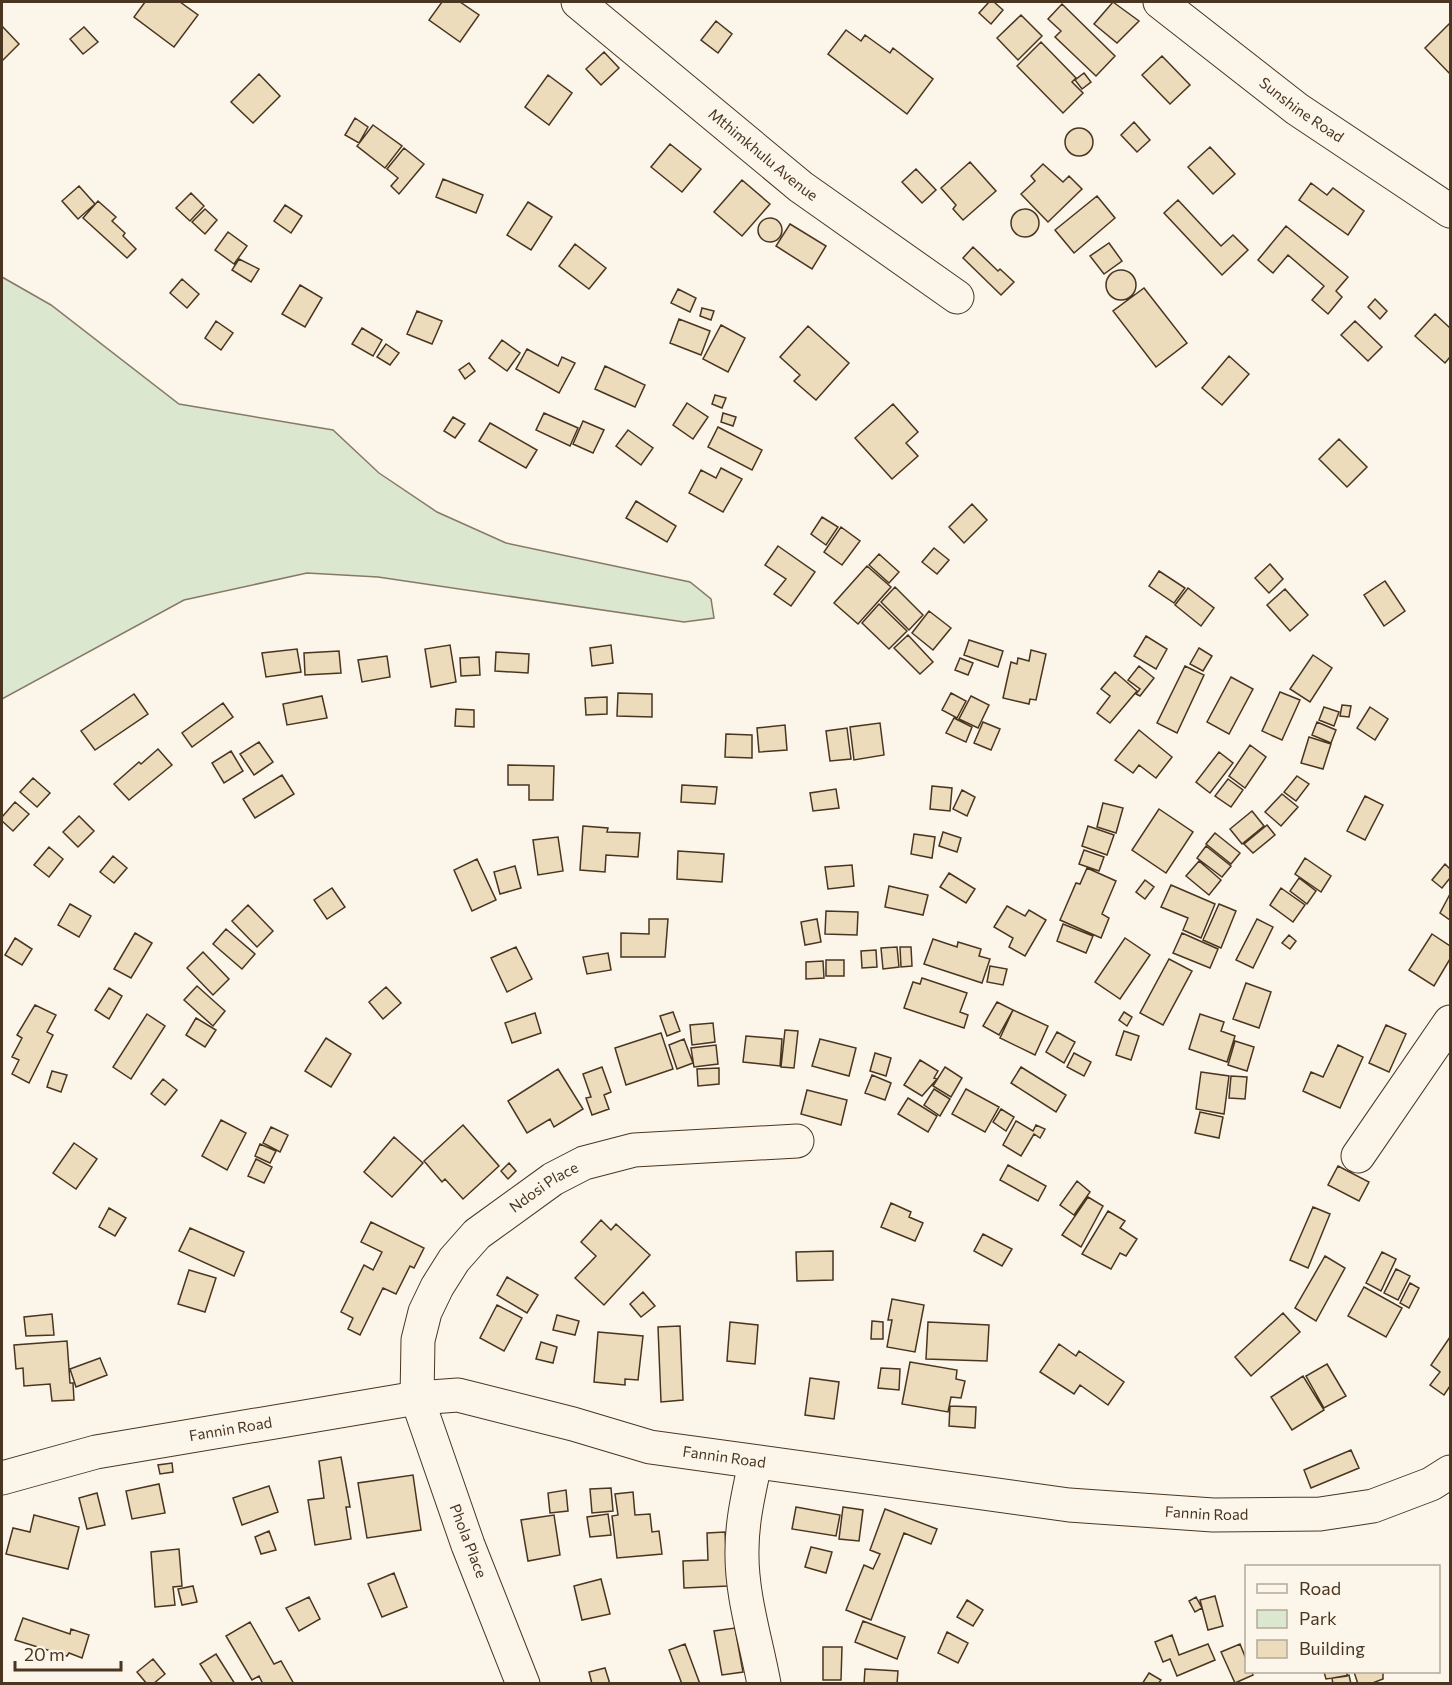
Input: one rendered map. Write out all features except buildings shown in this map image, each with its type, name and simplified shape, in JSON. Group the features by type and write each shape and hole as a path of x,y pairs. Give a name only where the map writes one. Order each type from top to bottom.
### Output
{"street":[{"name":"Mthimkhulu Avenue","path":"578,2 801,187 957,297"},
{"name":"Sunshine Road","path":"1160,2 1297,109 1450,211"},
{"path":"1358,1156 1450,1022"},
{"name":"Ndosi Place","path":"417,1398 418,1340 425,1312 437,1287 454,1260 477,1234 553,1179 584,1163 634,1150 797,1141"},
{"name":"Fannin Road","path":"2,1478 96,1452 417,1398 458,1395 562,1420 650,1447 1069,1505 1270,1517 1320,1514 1373,1506 1431,1484 1450,1472"},
{"name":"Phola Place","path":"417,1398 468,1545 523,1683"},
{"path":"755,1463 745,1508 741,1551 747,1604 764,1683"}],"green space":[{"path":"2,277 51,305 179,404 333,430 379,473 437,512 506,543 690,582 711,599 714,618 684,622 378,577 307,573 184,600 2,699"}]}
